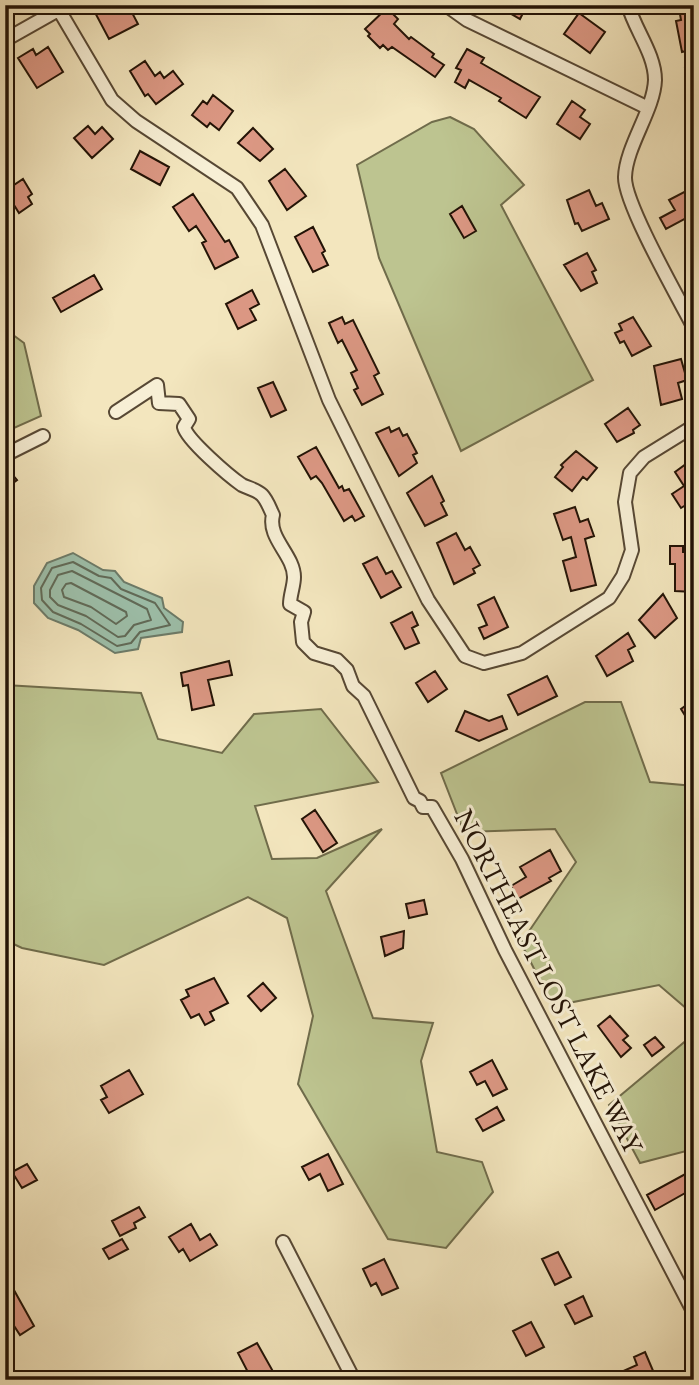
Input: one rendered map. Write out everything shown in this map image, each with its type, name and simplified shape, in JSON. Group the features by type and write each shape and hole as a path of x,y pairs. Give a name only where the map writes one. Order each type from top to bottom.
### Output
{"street":[{"path":"446,5 467,20 646,107"},
{"path":"628,5 634,27 653,60 655,82 625,177 637,216 694,328"},
{"path":"5,40 63,8 112,100 136,121 237,188 262,225 329,400 428,600 465,656 484,663 522,653 609,598 623,576 632,550 625,502 629,473 644,457 694,426"},
{"name":"NORTHEAST LOST LAKE WAY","path":"116,412 157,385 159,403 179,404 189,419 184,427 186,436 194,445 204,450 219,468 262,495 273,515 271,522 277,540 293,573 290,604 304,612 301,622 303,642 314,653 337,660 347,670 353,686 364,696 414,798 420,801 423,807 432,807 447,831 505,950 694,1313"},
{"path":"5,455 43,436"},
{"path":"283,1242 354,1380"}],"shaded area":[{"path":"450,117 474,129 524,185 501,205 593,380 461,451 379,258 357,165 432,122"},
{"path":"5,329 24,343 41,416 5,432"},
{"path":"5,685 141,693 158,739 222,753 254,714 321,709 378,782 255,806 272,859 317,858 382,829 326,891 373,1018 433,1023 421,1061 437,1152 482,1162 493,1192 446,1248 388,1239 298,1084 313,1016 287,918 248,897 104,965 22,948 5,940"},
{"path":"585,702 621,702 650,782 694,786 694,1015 659,985 553,1006 521,943 576,862 555,829 464,832 441,773"},
{"path":"694,1034 694,1149 640,1163 609,1105"}],"water":[{"path":"73,553 103,570 115,571 124,582 162,598 164,608 183,622 182,632 141,638 138,649 115,653 78,630 48,618 34,603 34,586 47,563"}],"building":[{"path":"91,5 128,5 138,24 109,39"},
{"path":"496,5 527,5 520,19"},
{"path":"387,8 398,19 394,24 409,39 411,37 434,54 432,57 444,65 435,77 392,47 388,50 383,45 380,48 368,36 370,34 365,29"},
{"path":"694,11 694,49 682,52 676,21 681,20 680,14"},
{"path":"579,13 605,32 590,53 564,34"},
{"path":"48,47 63,72 37,88 18,58 33,49 36,55"},
{"path":"467,49 484,58 481,63 540,97 526,118 499,101 501,98 469,80 465,88 455,82 461,70 456,68"},
{"path":"145,61 155,76 160,72 164,78 173,71 183,84 156,104 148,94 145,96 130,71"},
{"path":"694,67 694,96 688,96 685,68"},
{"path":"213,95 233,111 219,130 210,123 207,127 192,115 203,101 207,104"},
{"path":"572,101 585,110 580,117 590,124 580,139 557,124"},
{"path":"88,126 95,134 102,127 113,139 92,158 74,138"},
{"path":"253,128 273,149 260,161 238,143"},
{"path":"140,151 169,167 160,185 131,169"},
{"path":"285,169 306,196 287,210 269,181"},
{"path":"23,179 32,194 28,197 32,204 19,213 14,205 5,210 5,191"},
{"path":"589,190 596,206 602,203 609,219 582,231 578,223 575,224 567,200"},
{"path":"688,190 694,200 694,214 666,229 660,218 675,210 669,200"},
{"path":"193,194 225,242 229,240 238,257 215,269 202,243 206,241 196,226 189,231 173,207"},
{"path":"462,206 476,231 464,238 450,214"},
{"path":"313,227 325,251 322,253 328,265 313,272 295,237"},
{"path":"587,253 596,270 592,272 597,283 581,291 564,265"},
{"path":"94,275 102,289 61,312 53,298"},
{"path":"252,290 259,304 250,309 256,320 238,329 226,304"},
{"path":"342,317 345,324 353,320 379,373 374,376 383,394 362,405 354,390 358,388 351,373 357,370 342,340 338,343 329,323"},
{"path":"633,317 651,346 632,356 624,341 620,343 615,333 622,330 619,324"},
{"path":"681,359 687,380 678,383 682,399 661,405 654,366"},
{"path":"273,382 286,410 271,417 258,388"},
{"path":"628,408 640,425 633,430 634,433 617,442 605,424"},
{"path":"389,427 391,432 399,428 403,436 407,434 417,453 413,455 417,463 399,476 376,433"},
{"path":"316,447 339,488 342,486 344,491 349,489 364,516 355,521 352,516 344,521 322,483 316,476 311,479 298,457"},
{"path":"576,451 597,468 587,480 583,477 572,491 555,477 563,467 561,465"},
{"path":"686,464 694,476 694,500 681,508 672,494 684,486 675,472"},
{"path":"5,466 17,480 5,489"},
{"path":"432,476 444,501 441,503 447,515 425,526 407,493"},
{"path":"575,507 580,522 588,519 594,536 585,539 596,585 571,591 563,561 576,557 571,537 563,540 554,514"},
{"path":"456,533 465,550 470,547 480,565 473,569 475,573 454,584 437,543"},
{"path":"670,546 683,546 683,552 694,552 694,592 675,591 675,564 670,564"},
{"path":"377,557 386,574 392,571 401,587 381,598 363,564"},
{"path":"663,594 677,618 655,638 639,620"},
{"path":"494,597 508,627 484,639 479,628 487,625 478,605"},
{"path":"412,612 418,625 412,628 419,643 405,649 391,623"},
{"path":"628,633 635,646 628,650 633,661 607,676 596,656"},
{"path":"229,661 232,675 208,680 214,705 192,710 188,685 183,686 181,673"},
{"path":"435,671 447,689 428,702 416,683"},
{"path":"547,676 557,696 518,715 508,695"},
{"path":"688,704 694,712 694,730 681,709"},
{"path":"465,711 489,721 502,716 507,729 479,741 456,731"},
{"path":"315,810 337,843 323,852 302,819"},
{"path":"550,850 561,871 549,878 551,881 518,899 511,886 526,877 520,867"},
{"path":"424,900 427,914 409,918 406,904"},
{"path":"404,931 403,948 385,956 381,937"},
{"path":"214,978 228,1003 210,1012 214,1020 205,1025 199,1014 191,1018 181,1000 189,996 186,990"},
{"path":"263,983 276,998 261,1011 248,996"},
{"path":"610,1016 628,1036 623,1040 631,1048 621,1057 598,1026"},
{"path":"655,1037 664,1047 652,1056 644,1045"},
{"path":"492,1060 507,1089 493,1096 485,1081 477,1085 470,1072"},
{"path":"129,1070 143,1094 109,1113 101,1100 107,1097 101,1086"},
{"path":"497,1107 504,1120 483,1131 476,1119"},
{"path":"328,1154 343,1184 328,1191 320,1174 309,1180 302,1167"},
{"path":"27,1164 37,1180 22,1188 12,1172"},
{"path":"689,1172 694,1188 655,1210 647,1195"},
{"path":"139,1207 145,1217 134,1223 136,1228 120,1236 112,1221"},
{"path":"191,1224 200,1240 210,1234 217,1245 190,1261 183,1249 179,1252 169,1237"},
{"path":"122,1239 128,1249 109,1259 103,1249"},
{"path":"558,1252 571,1277 555,1285 542,1259"},
{"path":"384,1259 398,1288 382,1295 376,1283 371,1286 363,1269"},
{"path":"5,1274 34,1326 20,1335 5,1312"},
{"path":"583,1296 592,1316 575,1324 565,1305"},
{"path":"531,1322 544,1347 526,1356 513,1331"},
{"path":"257,1343 275,1375 266,1380 252,1380 238,1353"},
{"path":"645,1352 654,1373 638,1380 624,1380 621,1372 637,1365 634,1357"}]}
